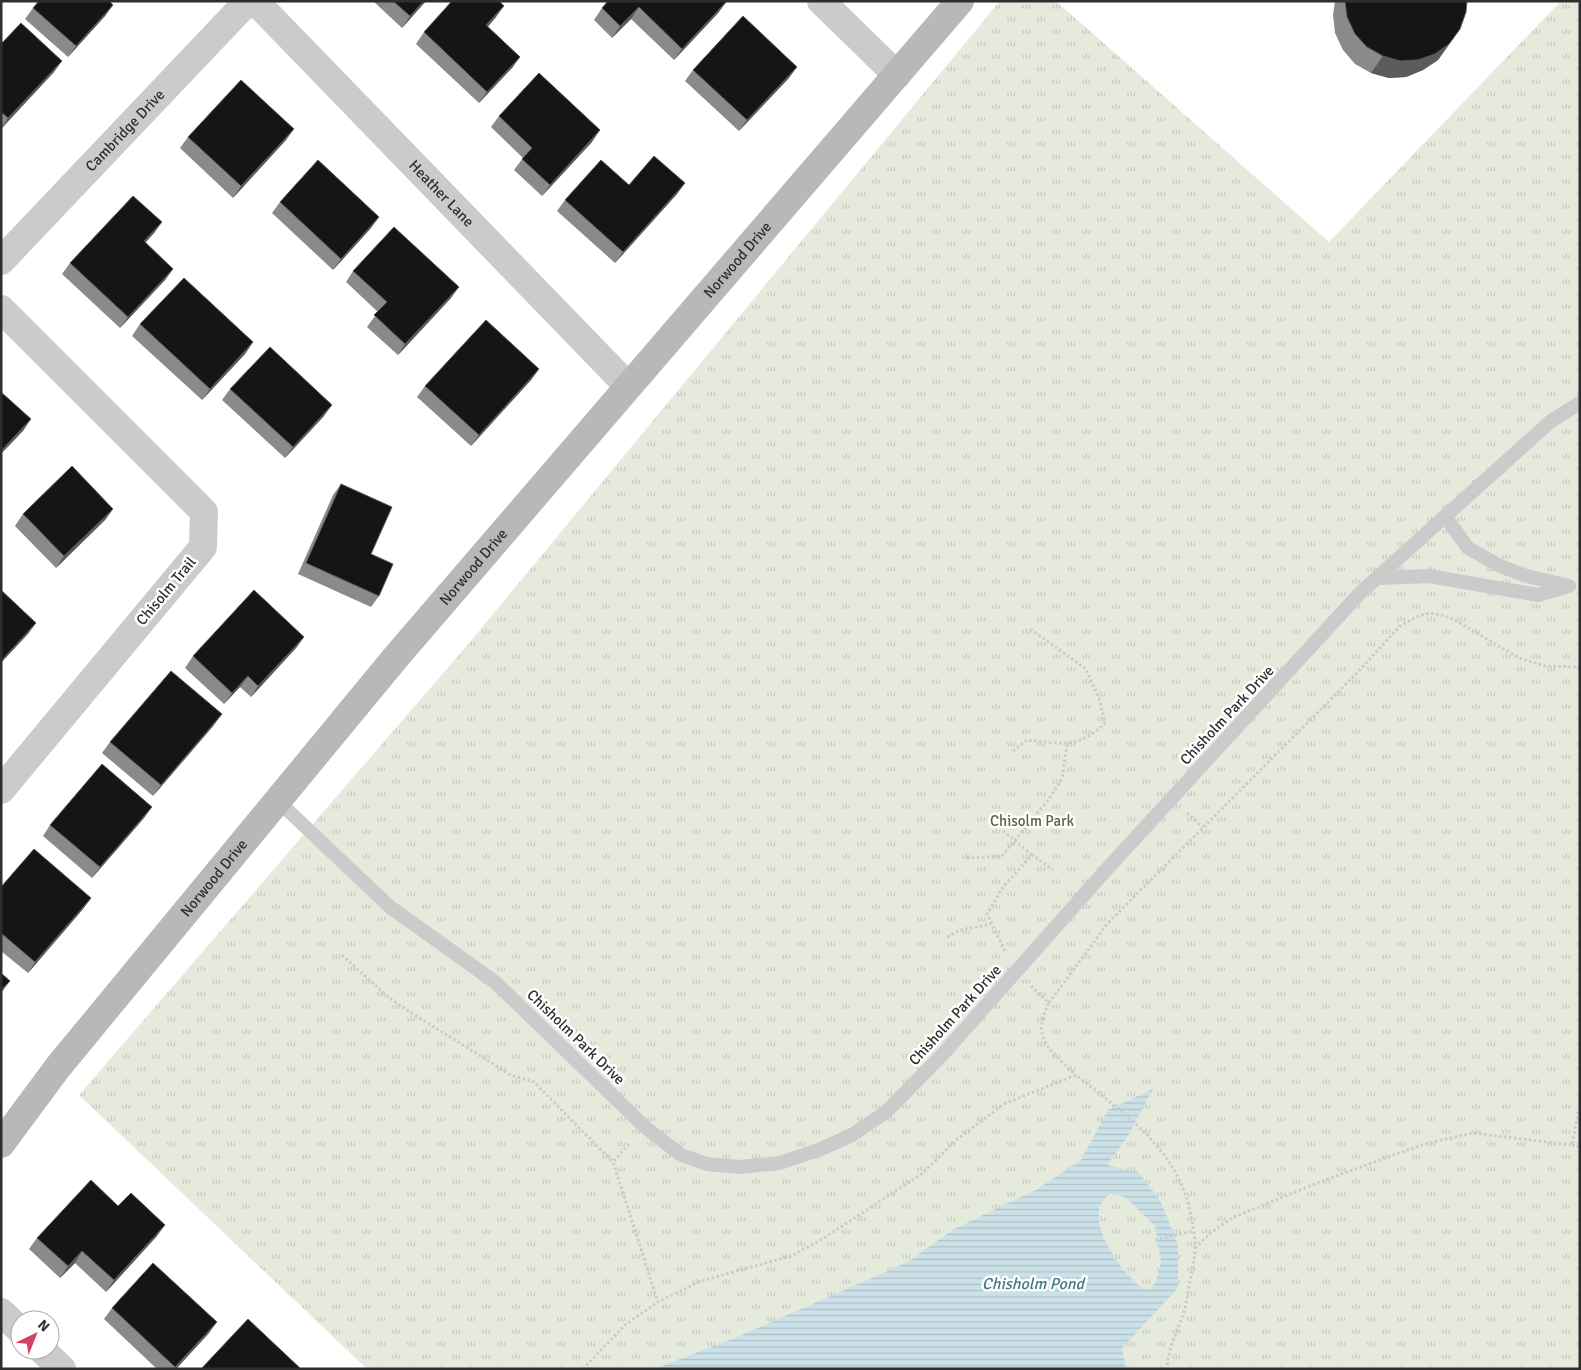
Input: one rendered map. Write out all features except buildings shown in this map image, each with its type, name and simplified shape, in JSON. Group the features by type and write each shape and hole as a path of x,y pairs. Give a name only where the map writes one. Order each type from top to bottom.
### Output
{"main road":[{"name":"Norwood Drive","path":"1,1144 58,1067 396,657 960,1"}],"street":[{"name":"Cambridge Drive","path":"1,260 248,1"},
{"name":"Heather Lane","path":"255,1 628,386"},
{"path":"821,1 897,74"},
{"name":"Chisolm Trail","path":"1,309 204,512 205,528 203,546 1,790"},
{"path":"53,1360 62,1369"}],"lane":[{"name":"Chisholm Park Drive","path":"278,801 390,907 495,982 645,1127 681,1155 707,1164 739,1167 780,1162 821,1149 852,1135 886,1112 943,1054 1106,870 1360,593 1551,422 1580,403"},
{"path":"1446,516 1468,548 1500,566 1523,575 1574,585"},
{"path":"1376,578 1429,576 1538,595 1574,585"}],"path":[{"path":"1049,1003 1107,924 1350,680 1400,626 1416,617 1429,613 1440,615 1453,619 1519,658 1546,666 1580,667"},
{"path":"1012,751 1027,740 1066,745 1094,734 1105,723 1099,698 1086,669 1029,628"},
{"path":"967,858 1002,856 1016,841 1062,779 1066,745"},
{"path":"1003,831 1032,854"},
{"path":"947,937 960,930 991,924"},
{"path":"342,955 388,997 410,1012 511,1075 534,1082 613,1162 658,1302"},
{"path":"583,1369 625,1325 658,1302 701,1281 791,1256 821,1240 923,1173 961,1135 1004,1104 1076,1075 1108,1099 1166,1154 1175,1170 1190,1209 1195,1248 1185,1308 1170,1345 1168,1369"},
{"path":"1572,1145 1580,1101"},
{"path":"613,1162 645,1127"},
{"path":"1195,1248 1213,1230 1234,1217 1325,1180 1424,1144 1472,1133 1580,1147"},
{"path":"1156,1240 1194,1230"}],"green space":[{"name":"Chisolm Park","path":"1000,1 1056,1 1329,242 1561,1 1580,1 1580,1369 367,1369 79,1095 470,642"}],"water":[{"name":"Chisholm Pond","path":"1153,1089 1128,1136 1107,1165 1138,1172 1160,1200 1178,1244 1178,1288 1122,1348 1126,1369 654,1369 735,1338 906,1263 954,1229 1036,1190 1081,1160 1108,1110","holes":["1110,1194 1125,1197 1155,1226 1161,1262 1156,1281 1151,1289 1144,1289 1125,1271 1115,1258 1101,1230 1099,1216 1101,1204"]}]}
